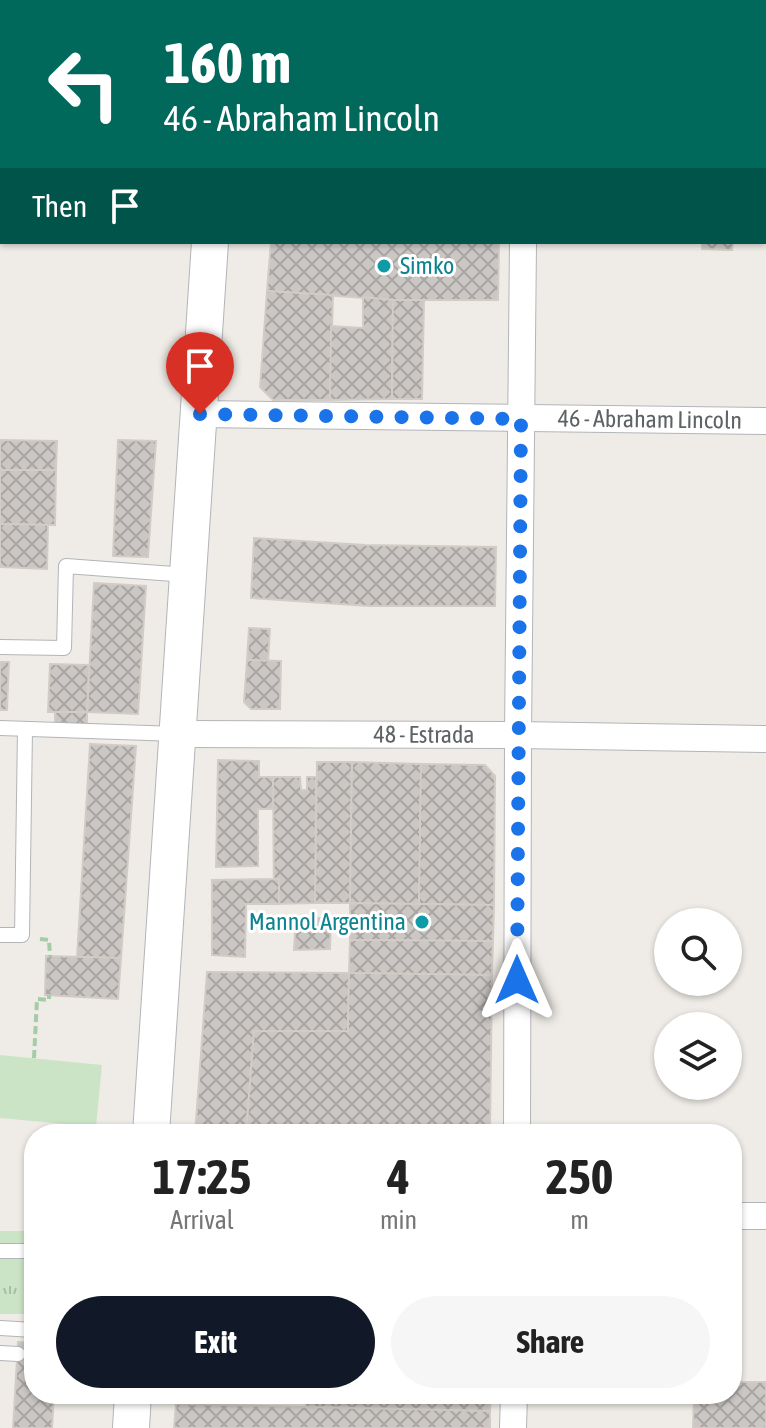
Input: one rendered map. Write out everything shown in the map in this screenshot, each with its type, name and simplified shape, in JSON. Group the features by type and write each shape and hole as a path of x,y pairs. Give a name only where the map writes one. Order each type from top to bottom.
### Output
{"main road":[{"path":"152,1124 210,244"},
{"path":"131,1428 132,1404"}],"street":[{"path":"517,1124 523,244"},
{"name":"46 - Abraham Lincoln","path":"200,414 766,421"},
{"name":"48 - Estrada","path":"178,734 766,739"},
{"path":"742,1216 766,1216"},
{"path":"513,1428 514,1404"}],"lane":[{"path":"0,647 64,648 66,566 189,575"},
{"path":"0,728 178,734"},
{"path":"0,935 22,935 25,729"},
{"path":"0,1251 24,1251"},
{"path":"0,1328 24,1329"},
{"path":"0,1353 18,1354"}],"path":[{"path":"34,1058 37,999 49,1000 49,995"}],"green space":[{"path":"0,1055 102,1065 96,1124 0,1118"},
{"path":"0,1231 24,1231 24,1314 0,1314"}],"building":[{"name":"Simko","path":"271,244 499,244 498,300 393,300 267,291"},
{"path":"702,244 733,244 732,250 702,249"},
{"path":"267,291 333,295 330,400 273,400 260,387"},
{"path":"363,297 393,300 392,399 330,400 331,326 363,328"},
{"path":"393,300 424,300 422,399 392,399"},
{"path":"0,440 57,441 56,470 0,470"},
{"path":"118,440 156,441 148,557 113,556"},
{"path":"0,470 56,470 55,525 0,524"},
{"path":"0,524 48,525 47,569 0,567"},
{"path":"254,538 366,545 496,547 495,606 369,606 251,598"},
{"path":"94,583 146,586 138,714 87,712"},
{"path":"249,628 270,629 268,661 247,660"},
{"path":"247,660 281,661 280,709 251,709 244,702"},
{"path":"0,662 9,662 7,710 0,710"},
{"path":"50,664 89,665 87,712 48,712"},
{"path":"55,712 87,712 87,728 55,728"},
{"path":"90,744 136,746 121,958 77,957"},
{"path":"218,760 259,761 259,777 277,777 277,809 258,809 258,866 216,867"},
{"path":"317,762 352,762 350,903 315,903"},
{"path":"352,762 421,764 419,904 350,903"},
{"path":"421,764 485,765 495,776 494,905 419,904"},
{"path":"273,777 300,777 301,790 307,790 307,777 316,777 315,903 274,904"},
{"path":"279,879 279,904 246,904 245,957 212,955 212,880"},
{"name":"Mannol Argentina","path":"350,903 494,905 493,941 350,940"},
{"path":"296,918 331,918 330,949 294,950"},
{"path":"350,940 493,941 492,975 349,973"},
{"path":"46,956 121,958 118,999 45,995"},
{"path":"207,972 349,973 348,1031 254,1031 247,1124 196,1124"},
{"path":"349,973 492,975 490,1124 247,1124 254,1031 348,1031"},
{"path":"18,1342 24,1342 24,1404 53,1404 52,1428 13,1428"},
{"path":"742,1382 766,1382 766,1428 693,1428 694,1404 742,1404"},
{"path":"176,1404 490,1411 490,1428 174,1428"},
{"path":"306,1404 490,1404 490,1411 306,1407"}],"place":[{"name":"Simko","path":"384,266"},
{"name":"Mannol Argentina","path":"422,922"}],"route":[{"path":"200,414 521,419 517,980"}]}
